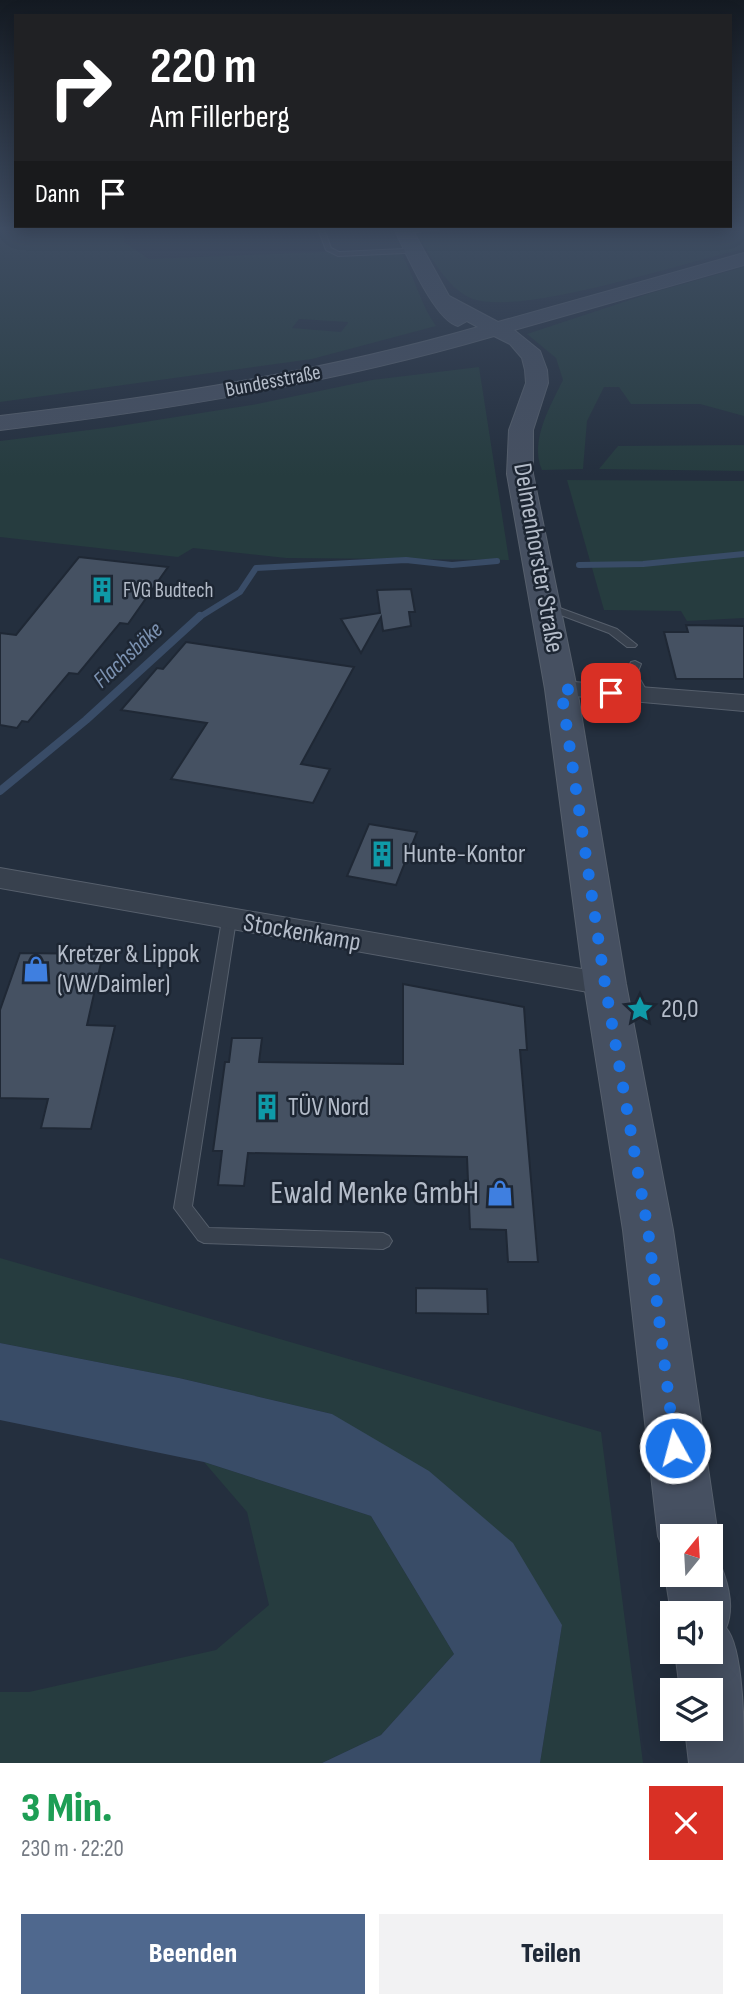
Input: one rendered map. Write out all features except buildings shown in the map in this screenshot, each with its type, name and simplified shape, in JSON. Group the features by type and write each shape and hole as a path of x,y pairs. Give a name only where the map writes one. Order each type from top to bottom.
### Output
{"main road":[{"path":"448,311 476,335 536,370"},
{"path":"467,311 526,348 536,370"},
{"path":"484,311 538,317"},
{"name":"Bundesstraße","path":"0,423 206,394 427,348 558,311"},
{"path":"427,348 510,355"},
{"name":"Delmenhorster Straße","path":"536,370 537,383 522,430 520,474 561,689 605,984 648,1230 686,1524"},
{"path":"709,1664 722,1763"}],"street":[{"path":"561,689 744,703"},
{"name":"Stockenkamp","path":"0,877 229,920 605,984"}],"lane":[{"path":"545,606 613,631 631,645"},
{"path":"635,664 631,674 643,695"},
{"path":"229,920 183,1208 204,1236 383,1241"}],"green space":[{"path":"0,311 427,311 436,326 312,359 0,402","holes":["299,319 348,323 341,332 292,328"]},
{"path":"596,311 744,311 744,416 700,404 631,404 619,387 604,387 587,421 583,469 542,470 538,447 540,435 563,380 556,358 527,334"},
{"path":"479,367 509,560 286,558 193,548 178,557 0,537 0,441 113,427 257,404 372,380"},
{"path":"744,445 744,471 599,469 618,446"},
{"path":"567,480 744,481 744,618 687,621 681,611 604,610"},
{"path":"0,1258 601,1432 643,1763 540,1763 562,1625 332,1414 179,1378 0,1343"},
{"path":"204,1462 371,1516 454,1654 381,1735 322,1763 0,1763 0,1692 29,1692 216,1650 269,1605 247,1512"}],"water":[{"path":"0,1343 179,1378 332,1414 429,1471 513,1543 562,1625 540,1763 322,1763 381,1735 454,1654 371,1516 204,1462 0,1420"}],"waterway":[{"name":"Flachsbäke","path":"579,565 643,564 744,554"},
{"name":"Flachsbäke","path":"198,618 240,592 256,568 406,560 452,565 497,561"},
{"name":"Flachsbäke","path":"0,791 86,720 200,616"}],"place":[{"name":"FVG Budtech","path":"102,590"},
{"name":"Hunte-Kontor","path":"382,854"},
{"name":"Kretzer & Lippok (VW/Daimler)","path":"36,969"},
{"name":"20,0","path":"640,1009"},
{"name":"TÜV Nord","path":"267,1107"},
{"name":"Ewald Menke GmbH","path":"500,1193"}],"route":[{"path":"611,693 561,689 605,984 648,1230 675,1448"}]}
